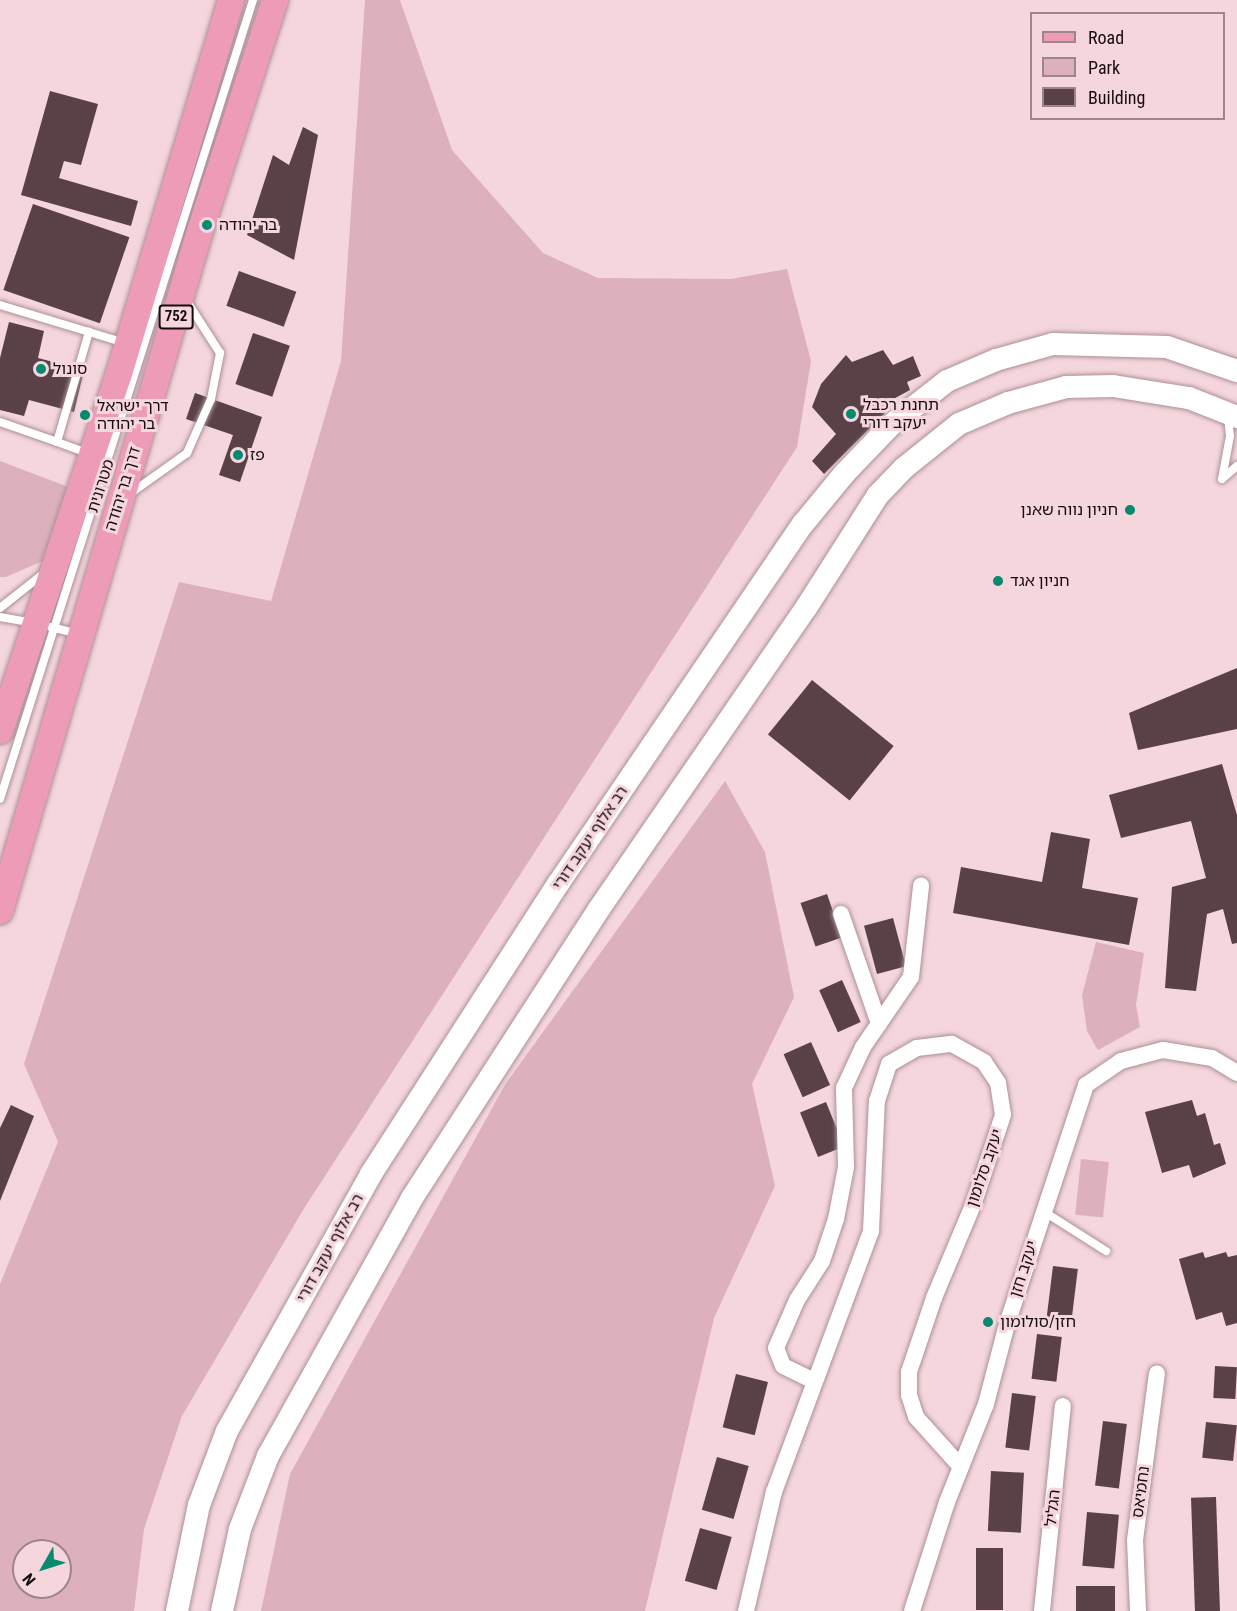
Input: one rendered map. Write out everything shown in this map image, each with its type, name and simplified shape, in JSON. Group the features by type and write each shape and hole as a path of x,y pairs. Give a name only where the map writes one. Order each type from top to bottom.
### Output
{"main road":[{"name":"752","path":"0,731 45,625 54,560 128,344 231,0"},
{"name":"דרך בר יהודה","path":"0,911 117,509 275,0"},
{"name":"רב אלוף יעקב דורי","path":"177,1611 199,1505 227,1431 371,1174 558,884 803,524 844,474 891,425 947,381 996,360 1053,344 1167,347 1237,371"},
{"path":"222,1611 240,1529 268,1456 412,1198 599,909 806,608 878,495 904,468 959,424 1008,403 1066,387 1113,386 1179,396 1233,424"}],"street":[{"path":"814,1381 783,1366 776,1348 797,1300 822,1262 836,1219 846,1167 844,1088 863,1047 911,976 921,886"},
{"path":"841,914 879,1024"},
{"name":"יעקב סלומון","path":"746,1611 774,1492 871,1231 877,1101 889,1064 917,1047 952,1044 984,1062 998,1083 1003,1114 973,1205 927,1319 909,1372 909,1395 916,1417 961,1467"},
{"name":"יעקב חזן","path":"912,1611 961,1467 986,1404 1043,1211 1086,1084 1121,1061 1163,1050 1212,1058 1237,1073"},
{"name":"נחמיאס","path":"1138,1611 1135,1540 1157,1373"},
{"name":"הגליל","path":"1042,1611 1063,1406"}],"lane":[{"name":"מטרונית","path":"0,799 45,625 253,0"},
{"path":"117,509 150,476 187,453 212,399 220,353 183,294"},
{"path":"0,305 128,344"},
{"path":"57,442 89,332"},
{"path":"0,422 91,454"},
{"path":"1233,424 1222,480 1237,466"},
{"path":"0,608 30,587 54,560"},
{"path":"0,617 80,634"},
{"path":"1043,1211 1106,1251"}],"green space":[{"path":"365,0 400,0 452,150 543,253 598,278 731,279 787,269 811,361 797,447 303,1210 182,1416 144,1529 134,1611 0,1611 0,1284 58,1142 24,1064 179,582 271,601 341,361"},
{"path":"0,461 71,488 45,560 6,577 0,577"},
{"path":"725,781 765,852 794,997 752,1084 775,1186 714,1318 645,1611 261,1611 290,1474 506,1083"},
{"path":"1096,942 1144,953 1136,1005 1140,1027 1098,1050 1087,1031 1082,995"},
{"path":"1081,1159 1109,1162 1103,1218 1075,1215"}],"building":[{"path":"50,91 98,104 81,165 64,161 59,178 138,201 131,226 21,195"},
{"path":"303,127 318,135 294,260 247,235 273,155 289,165"},
{"path":"33,204 129,237 100,323 3,290"},
{"path":"239,271 296,292 284,327 226,306"},
{"name":"סונול","path":"9,322 44,331 38,358 84,370 74,412 29,400 24,416 0,410 0,358"},
{"path":"253,333 290,346 272,397 235,384"},
{"name":"תחנת רכבל יעקב דורי","path":"883,350 893,365 913,356 921,376 907,382 910,390 886,403 890,408 824,474 812,461 836,434 812,407 821,384 846,355 852,362"},
{"name":"פז","path":"195,393 262,417 240,482 219,475 233,435 186,419"},
{"path":"1237,668 1237,729 1138,750 1129,713"},
{"path":"812,680 894,746 850,800 768,734"},
{"path":"1222,764 1237,815 1237,943 1232,944 1223,909 1207,914 1196,991 1165,988 1172,887 1206,878 1191,821 1121,838 1109,795"},
{"path":"1051,832 1090,839 1082,888 1138,898 1129,945 953,913 961,867 1042,882"},
{"path":"827,894 842,937 816,947 801,903"},
{"path":"893,918 906,966 877,974 864,926"},
{"path":"842,980 861,1022 838,1032 819,990"},
{"path":"811,1042 830,1085 803,1097 784,1054"},
{"path":"1192,1100 1197,1116 1205,1113 1214,1145 1220,1143 1226,1164 1193,1178 1189,1165 1162,1173 1145,1112"},
{"path":"826,1102 844,1147 818,1157 800,1112"},
{"path":"11,1105 34,1116 0,1201 0,1128"},
{"path":"1203,1252 1205,1258 1226,1252 1228,1257 1237,1255 1237,1323 1226,1326 1222,1312 1196,1320 1179,1259"},
{"path":"1053,1266 1078,1269 1071,1325 1046,1322"},
{"path":"1037,1334 1062,1337 1056,1382 1032,1379"},
{"path":"1215,1366 1237,1367 1235,1399 1213,1398"},
{"path":"736,1374 768,1382 755,1435 723,1427"},
{"path":"1012,1393 1036,1396 1029,1451 1005,1448"},
{"path":"1103,1421 1127,1424 1119,1488 1095,1486"},
{"path":"1206,1422 1237,1425 1233,1461 1202,1458"},
{"path":"717,1457 749,1466 734,1519 702,1510"},
{"path":"991,1471 1024,1473 1021,1533 988,1531"},
{"path":"1216,1497 1220,1611 1195,1611 1191,1498"},
{"path":"1087,1512 1119,1515 1114,1569 1082,1566"},
{"path":"700,1528 732,1537 717,1590 685,1581"},
{"path":"976,1548 1003,1548 1003,1610 976,1610"},
{"path":"1076,1586 1115,1586 1115,1611 1076,1611"}],"place":[{"name":"בר יהודה","path":"207,225"},
{"name":"סונול","path":"41,369"},
{"name":"תחנת רכבל יעקב דורי","path":"851,414"},
{"name":"דרך ישראל בר יהודה","path":"85,415"},
{"name":"פז","path":"238,455"},
{"name":"חניון נווה שאנן","path":"1130,510"},
{"name":"חניון אגד","path":"998,581"},
{"name":"חזן/סולומון","path":"988,1322"}]}
